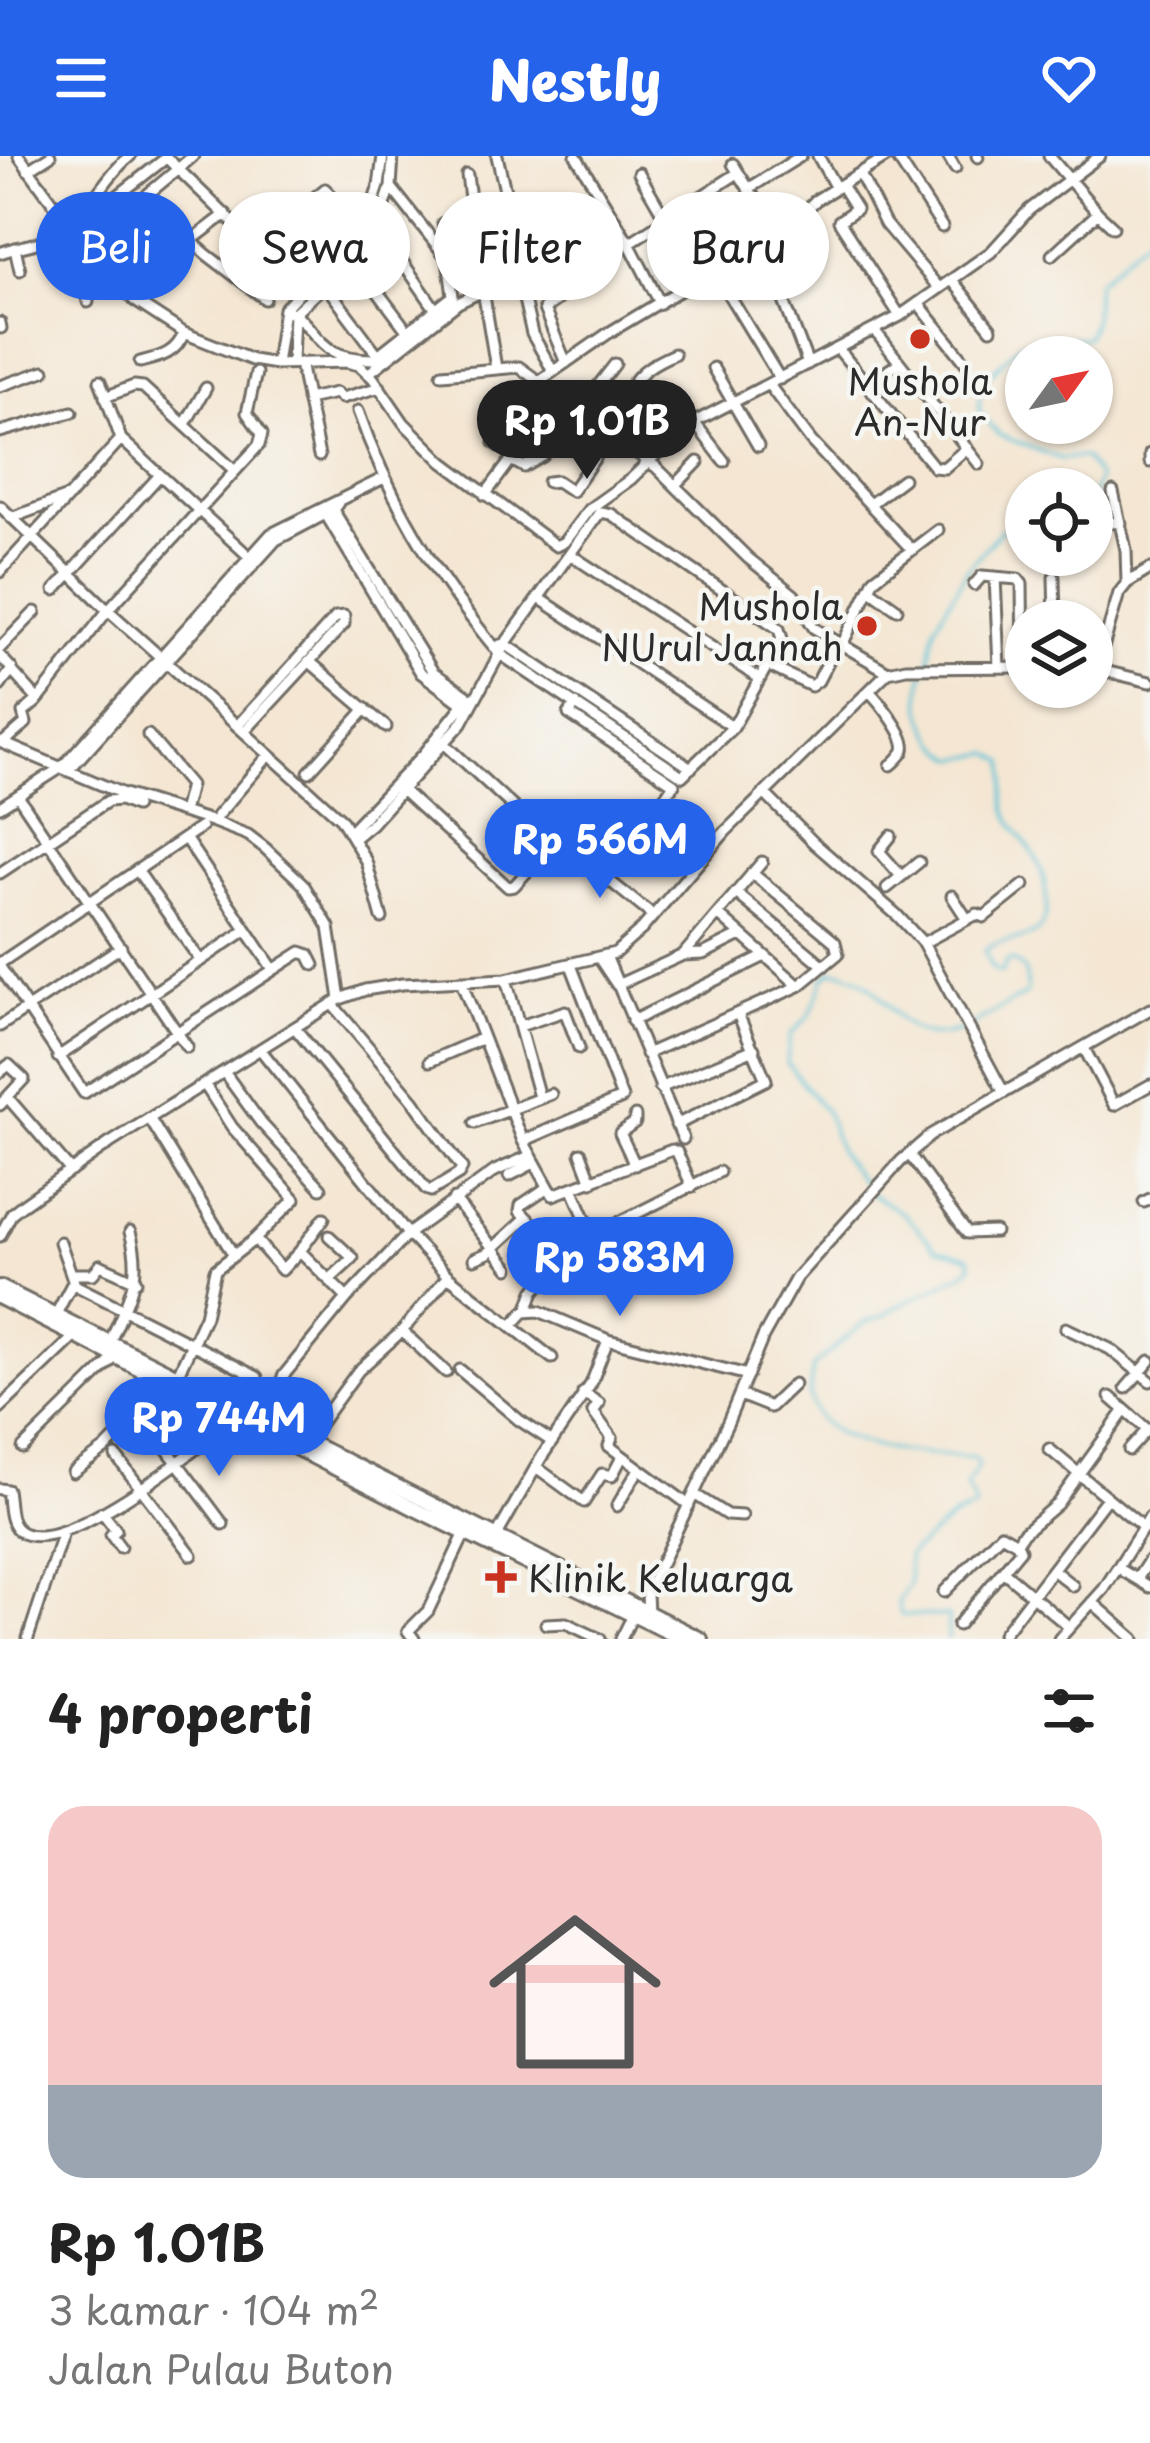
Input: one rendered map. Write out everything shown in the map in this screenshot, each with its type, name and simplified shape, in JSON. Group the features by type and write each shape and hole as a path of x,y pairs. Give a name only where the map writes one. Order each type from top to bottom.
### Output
{"main road":[{"path":"0,1288 110,1342 237,1418 626,1601 682,1639"},
{"path":"0,1298 307,1441 465,1533 701,1639"}],"street":[{"path":"19,156 45,192"},
{"path":"28,170 50,156"},
{"path":"97,192 130,156"},
{"path":"153,192 193,156"},
{"path":"379,192 383,156"},
{"path":"389,192 393,156"},
{"path":"497,156 505,192"},
{"path":"576,156 597,192"},
{"path":"748,189 801,156"},
{"path":"829,194 892,156 942,227"},
{"path":"948,156 955,168"},
{"path":"1049,156 1113,227"},
{"path":"135,300 184,333 240,357 275,364 346,362 368,373 423,443 485,495 558,546 589,509 650,462 679,432 900,316 995,248 1029,209 1100,156"},
{"path":"119,192 165,157 219,208"},
{"path":"823,158 856,209 840,224 900,316"},
{"path":"705,192 736,169 750,192"},
{"path":"639,173 650,192"},
{"path":"860,174 885,224 939,287"},
{"path":"467,175 469,192"},
{"path":"391,187 434,242"},
{"path":"1052,255 1098,213"},
{"path":"195,238 219,219"},
{"path":"629,243 647,232"},
{"path":"623,234 660,303"},
{"path":"0,253 36,242"},
{"path":"195,242 219,262"},
{"path":"15,248 20,270"},
{"path":"410,273 436,310"},
{"path":"952,280 992,329"},
{"path":"139,304 143,300"},
{"path":"275,364 288,311 296,300"},
{"path":"288,311 302,300"},
{"path":"337,300 378,355"},
{"path":"387,300 408,332"},
{"path":"288,311 318,343 368,360 447,300"},
{"path":"368,373 466,300"},
{"path":"485,300 496,368"},
{"path":"527,300 532,334 553,371"},
{"path":"556,300 544,309 566,363"},
{"path":"510,432 553,371 665,300"},
{"path":"732,300 780,379"},
{"path":"784,301 808,364"},
{"path":"918,303 966,363"},
{"path":"288,311 320,456"},
{"path":"875,332 980,464"},
{"path":"140,362 166,355 184,333"},
{"path":"839,350 934,467 944,468 967,448"},
{"path":"548,482 556,481 572,491 615,435 651,408 648,400 630,388 651,365 674,354"},
{"path":"867,385 898,363"},
{"path":"511,460 526,467 543,456 614,364"},
{"path":"442,374 519,368 650,462 748,558 794,595 810,624 888,672"},
{"path":"713,368 758,446"},
{"path":"0,386 44,370"},
{"path":"256,373 247,413 262,437 108,610 23,713 26,722 2,742 121,793 248,836 303,884 329,927 337,1002 435,1127 462,1168 459,1174 428,1191 295,1028"},
{"path":"100,381 121,439 253,559"},
{"path":"769,385 811,441 912,550"},
{"path":"105,397 143,387 235,471"},
{"path":"307,399 336,393 343,398 380,387"},
{"path":"184,424 206,388"},
{"path":"358,411 384,478 462,609 500,648 682,776"},
{"path":"0,432 72,412"},
{"path":"694,422 724,461"},
{"path":"0,572 121,439"},
{"path":"485,495 513,454 495,443"},
{"path":"676,485 698,462"},
{"path":"55,590 160,475"},
{"path":"0,807 63,767 276,539 384,478"},
{"path":"870,504 902,479"},
{"path":"1113,492 1127,583"},
{"path":"10,518 70,496"},
{"path":"0,506 31,540 352,834 366,861 382,918"},
{"path":"330,508 421,673 470,700"},
{"path":"352,834 445,744 500,648 596,516 605,512 779,628 782,639 733,727 682,776 640,833 610,821 602,832"},
{"path":"1113,523 1121,523"},
{"path":"843,644 874,579 938,530"},
{"path":"571,555 760,679"},
{"path":"1113,610 1127,583 1150,569"},
{"path":"974,585 979,577 1018,580 1022,600"},
{"path":"995,577 999,667"},
{"path":"1054,577 1055,600"},
{"path":"869,589 896,609"},
{"path":"539,598 733,727"},
{"path":"35,612 0,652 38,700"},
{"path":"344,616 344,624 310,662 241,729 336,617 344,616"},
{"path":"500,648 682,776"},
{"path":"769,666 811,686 830,658"},
{"path":"310,662 386,728"},
{"path":"0,1236 12,1213 71,1171 337,1002 365,990 506,979 603,957 628,942 696,862 888,672 1005,667"},
{"path":"0,686 12,670"},
{"path":"1113,673 1150,682"},
{"path":"869,691 887,712 904,745 891,765"},
{"path":"352,834 470,700"},
{"path":"309,772 366,709"},
{"path":"148,734 190,785 183,812"},
{"path":"402,790 508,887 548,852 552,844 548,839 445,744"},
{"path":"217,816 269,755"},
{"path":"764,793 882,893 922,943 1004,1094"},
{"path":"18,796 187,1047"},
{"path":"0,872 112,800 135,806"},
{"path":"201,827 0,965 77,1087 91,1092 301,952 314,964"},
{"path":"662,836 696,862"},
{"path":"891,836 879,851 901,876"},
{"path":"185,838 273,969"},
{"path":"575,853 652,916"},
{"path":"683,955 762,862"},
{"path":"882,893 919,862"},
{"path":"137,869 200,960"},
{"path":"646,1054 799,986 838,954 836,943 752,873"},
{"path":"984,916 1024,885"},
{"path":"736,892 824,967"},
{"path":"952,896 967,920"},
{"path":"922,943 980,913 994,930"},
{"path":"718,914 799,986"},
{"path":"58,1058 246,930"},
{"path":"617,985 741,935"},
{"path":"0,1026 121,946"},
{"path":"632,1021 765,956"},
{"path":"603,957 683,1139"},
{"path":"524,1141 622,1098 571,965"},
{"path":"506,979 539,1097"},
{"path":"461,981 532,1160 556,1196 675,1150 692,1187"},
{"path":"621,1639 641,1614 764,1336 796,1277 877,1186 944,1126 1150,1009"},
{"path":"520,1026 565,1011 579,1048"},
{"path":"676,1125 765,1082 738,1014"},
{"path":"430,1061 483,1038"},
{"path":"260,1048 408,1234 448,1276 552,1358"},
{"path":"1084,1048 1114,1105 1150,1085"},
{"path":"661,1088 754,1049"},
{"path":"0,1072 12,1066 24,1078 4,1102 71,1171"},
{"path":"224,1072 321,1188"},
{"path":"74,1472 173,1380 206,1316 213,1274 295,1198 232,1126 206,1085"},
{"path":"475,1123 551,1094"},
{"path":"635,1117 620,1133 635,1165"},
{"path":"151,1121 233,1254"},
{"path":"581,1153 592,1182"},
{"path":"909,1154 967,1233 995,1232"},
{"path":"509,1176 532,1160"},
{"path":"265,1420 284,1375 408,1234 494,1172 532,1160"},
{"path":"548,1187 521,1204 520,1211 560,1252 719,1172"},
{"path":"573,1190 593,1236"},
{"path":"454,1198 509,1268"},
{"path":"255,1239 282,1270 324,1218"},
{"path":"474,1259 525,1219"},
{"path":"110,1342 136,1281 130,1232"},
{"path":"329,1236 353,1258 329,1280"},
{"path":"60,1242 73,1278 257,1377"},
{"path":"299,1251 347,1298"},
{"path":"73,1278 93,1274 100,1264 136,1281"},
{"path":"513,1324 527,1311 534,1291 554,1268"},
{"path":"307,1441 358,1371 402,1331 448,1276"},
{"path":"56,1315 73,1278"},
{"path":"527,1311 539,1311 608,1340 748,1375"},
{"path":"1066,1328 1111,1349 1145,1377"},
{"path":"402,1331 446,1372"},
{"path":"0,1408 75,1336"},
{"path":"496,1537 584,1393 608,1340"},
{"path":"23,1448 116,1356"},
{"path":"1126,1388 1145,1377 1150,1361"},
{"path":"460,1370 551,1442"},
{"path":"740,1395 770,1407 794,1384"},
{"path":"584,1393 599,1403 592,1412 616,1434 609,1446 622,1457 692,1499 727,1515 742,1516"},
{"path":"1110,1397 1149,1430 1129,1450"},
{"path":"958,1625 1020,1550 1023,1533 1058,1504 1126,1410"},
{"path":"140,1412 223,1524"},
{"path":"0,1489 7,1490 11,1522 21,1532 34,1537 63,1532 142,1488 237,1418"},
{"path":"1049,1449 1107,1498 1147,1522 1092,1602 1058,1639"},
{"path":"116,1456 192,1556"},
{"path":"536,1468 584,1502 601,1475 612,1476 622,1457"},
{"path":"617,1506 639,1469"},
{"path":"1003,1634 1107,1498"},
{"path":"102,1512 116,1530 112,1535 120,1547"},
{"path":"28,1638 63,1532"},
{"path":"413,1639 408,1631 428,1611 465,1533"},
{"path":"944,1592 1001,1534 1018,1543"},
{"path":"1137,1579 1150,1559"},
{"path":"1053,1570 1073,1586"},
{"path":"1123,1571 1150,1587"},
{"path":"1004,1572 1068,1626"},
{"path":"626,1601 647,1593"},
{"path":"1092,1602 1134,1639"},
{"path":"22,1605 37,1612"},
{"path":"545,1624 566,1623 600,1639"}],"waterway":[{"path":"1091,468 1084,457 1061,459 999,435 979,411 980,385 1019,344 1087,337 1097,282 1150,233"},
{"path":"929,662 935,626 968,568 1005,529"},
{"path":"925,671 922,708 938,743 957,759 990,753 1005,761 1006,808 1036,858 1046,896 1045,916 1037,931 985,951 992,969 1002,973 1011,960 1020,966 1027,978 1026,994 972,1025"},
{"path":"948,1639 948,1616 901,1615 898,1603 909,1584 908,1555 952,1518 976,1508 966,1486 979,1465 974,1458 905,1452 853,1440 817,1414 810,1389 813,1367 863,1324 972,1266 969,1257 936,1248 904,1214 871,1194 840,1153 827,1114 787,1063 790,1035 810,1015 824,978 832,971 853,975 869,985 905,1024 920,1033 939,1035 964,1029"}],"place":[{"name":"Mushola An-Nur","path":"920,339"},
{"name":"Mushola NUrul Jannah","path":"867,626"},
{"name":"Klinik Keluarga","path":"501,1577"}]}
